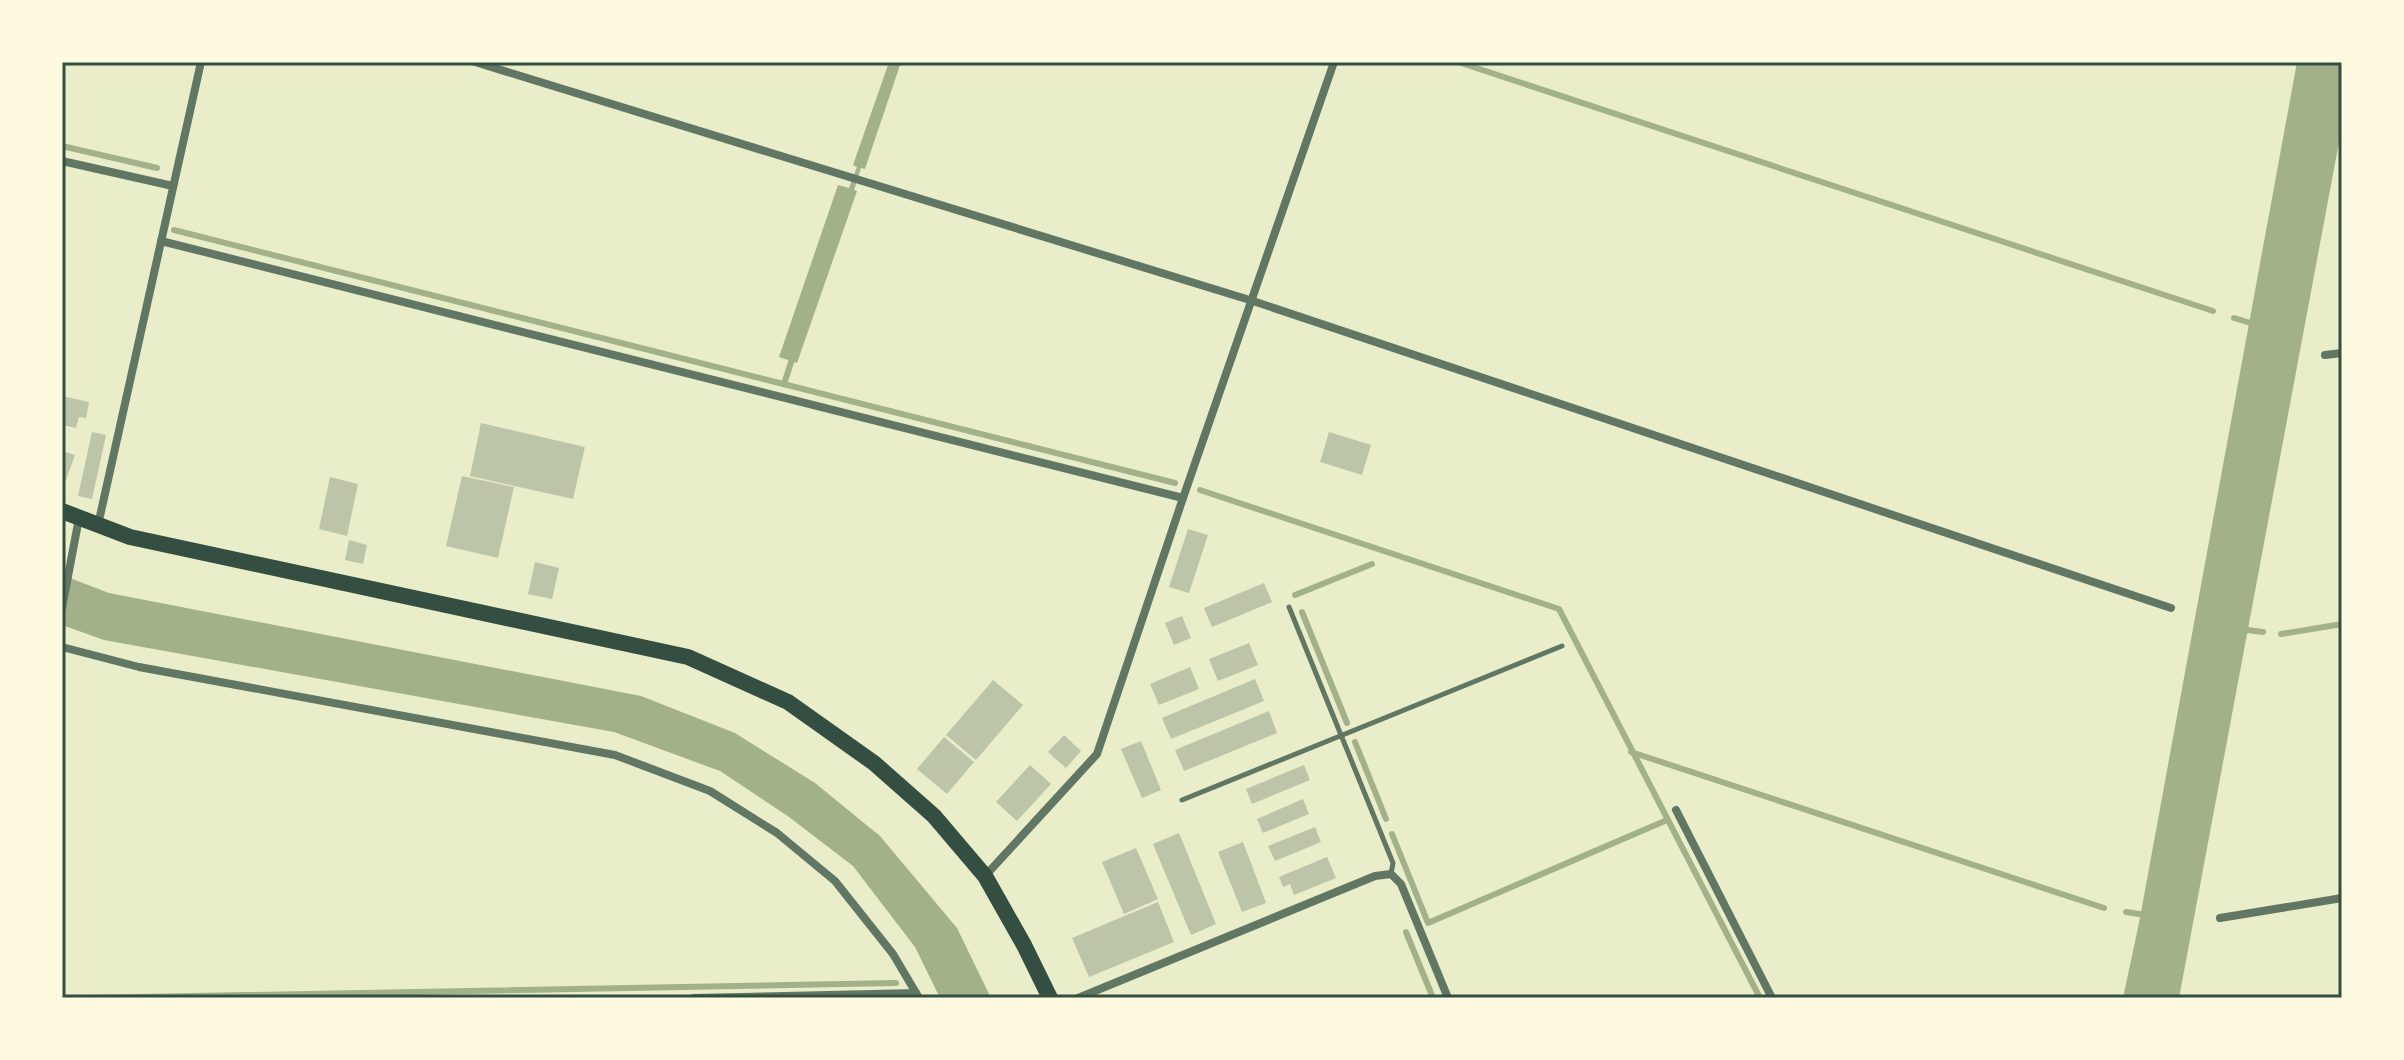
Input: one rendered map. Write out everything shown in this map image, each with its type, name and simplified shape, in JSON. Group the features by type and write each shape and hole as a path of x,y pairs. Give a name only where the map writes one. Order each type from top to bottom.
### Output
{"highway":[{"path":"62,511 130,537 688,657 788,702 874,763 934,816 985,876 1050,998"}],"street":[{"path":"98,526 201,62"},
{"path":"478,62 1253,301 2171,608"},
{"path":"985,876 1097,754 1334,62"},
{"path":"62,161 173,186"},
{"path":"161,241 1183,498"},
{"path":"2325,355 2342,353"},
{"path":"62,608 79,518"},
{"path":"62,647 139,667 615,755 710,791 777,833 835,881 893,954 918,996"},
{"path":"1676,810 1772,998"},
{"path":"1078,998 1375,876 1391,874 1401,884 1448,998"},
{"path":"2220,918 2342,898"},
{"path":"694,998 918,996"}],"lane":[{"path":"1289,607 1393,863 1391,874"},
{"path":"1182,800 1562,646"}],"shaded area":[{"path":"889,62 901,62 865,169 861,168 854,190 857,191 797,363 779,357 838,185 849,188 857,167 853,165"},
{"path":"2297,62 2342,62 2342,126 2179,998 2123,998 2139,923"},
{"path":"62,575 109,593 641,696 735,733 815,783 880,836 957,928 991,998 940,998 915,947 853,866 789,817 720,771 614,732 104,640 62,625"}],"building":[{"path":"62,396 89,402 86,418 79,417 76,428 62,425"},
{"path":"481,423 585,447 573,499 470,476"},
{"path":"92,432 106,435 92,499 78,496"},
{"path":"1329,432 1371,445 1362,475 1320,462"},
{"path":"62,451 75,455 66,480 62,479"},
{"path":"462,476 514,487 498,558 446,546"},
{"path":"330,477 358,484 347,536 319,529"},
{"path":"1188,529 1208,535 1189,593 1169,587"},
{"path":"349,540 367,545 363,564 345,560"},
{"path":"535,562 559,568 552,599 528,594"},
{"path":"1264,583 1272,602 1212,627 1204,608"},
{"path":"1182,616 1191,638 1174,645 1165,623"},
{"path":"1249,643 1258,665 1218,681 1209,659"},
{"path":"1190,667 1199,689 1159,705 1150,684"},
{"path":"1255,679 1264,701 1171,739 1162,718"},
{"path":"993,680 1023,705 976,760 946,735"},
{"path":"1269,711 1277,733 1184,771 1175,750"},
{"path":"1064,735 1081,751 1066,768 1048,752"},
{"path":"944,737 974,762 947,794 917,769"},
{"path":"1141,741 1161,790 1142,798 1121,749"},
{"path":"1030,765 1051,784 1017,821 996,802"},
{"path":"1304,765 1310,780 1252,804 1246,789"},
{"path":"1303,799 1309,814 1263,833 1257,819"},
{"path":"1315,827 1321,842 1275,861 1268,846"},
{"path":"1179,833 1216,924 1191,935 1153,844"},
{"path":"1243,842 1266,903 1242,912 1218,852"},
{"path":"1136,848 1158,899 1124,914 1102,862"},
{"path":"1327,857 1336,878 1294,895 1290,884 1283,887 1279,877"},
{"path":"1158,902 1174,942 1089,977 1072,938"}],"waterway":[{"path":"1458,62 2213,311"},
{"path":"62,146 157,168"},
{"path":"174,230 1175,483"},
{"path":"2234,318 2254,324"},
{"path":"784,384 794,353"},
{"path":"1200,490 1559,609 1760,998"},
{"path":"1295,595 1372,564"},
{"path":"1302,612 1347,723"},
{"path":"2281,634 2342,624"},
{"path":"2239,629 2263,632"},
{"path":"1355,742 1386,819"},
{"path":"1631,752 2104,908"},
{"path":"1392,834 1428,923 1667,820"},
{"path":"2126,912 2146,915"},
{"path":"1406,932 1433,998"},
{"path":"86,998 896,983"}]}
